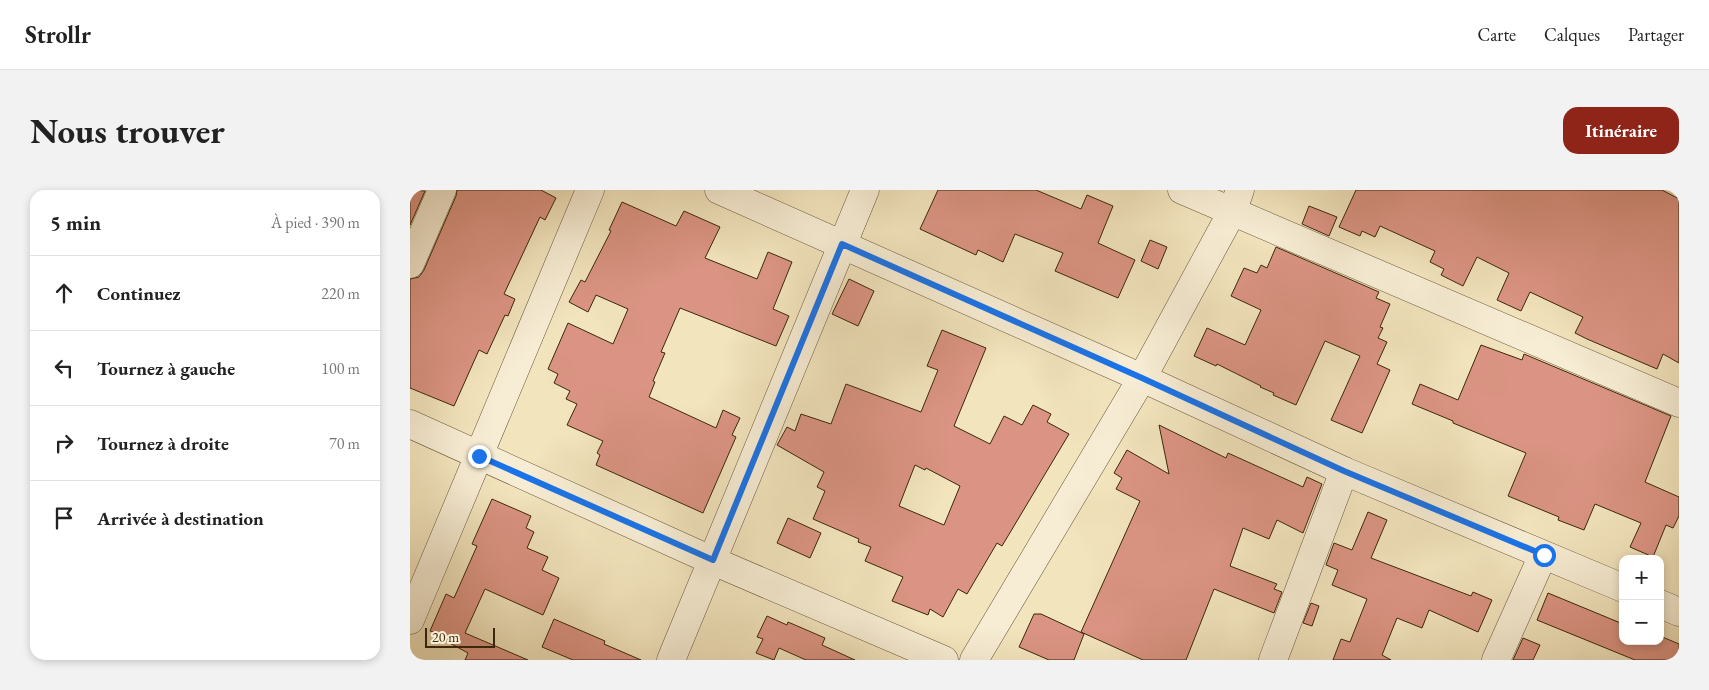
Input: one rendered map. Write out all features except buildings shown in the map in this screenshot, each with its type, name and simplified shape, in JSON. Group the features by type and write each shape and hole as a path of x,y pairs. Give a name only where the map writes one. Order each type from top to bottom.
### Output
{"street":[{"path":"410,264 442,190"},
{"path":"410,620 590,190"},
{"path":"719,190 1142,378 1344,471 1619,586"},
{"path":"671,660 865,190"},
{"path":"1182,190 1236,201 1679,403"},
{"path":"974,660 1142,378 1236,201 1262,190"},
{"path":"410,424 713,560 944,660"},
{"path":"1273,660 1344,471"},
{"path":"1496,660 1544,555"},
{"path":"1664,606 1679,612"}],"route":[{"path":"479,456 713,560 842,244 1142,378 1344,471 1544,555"}]}
